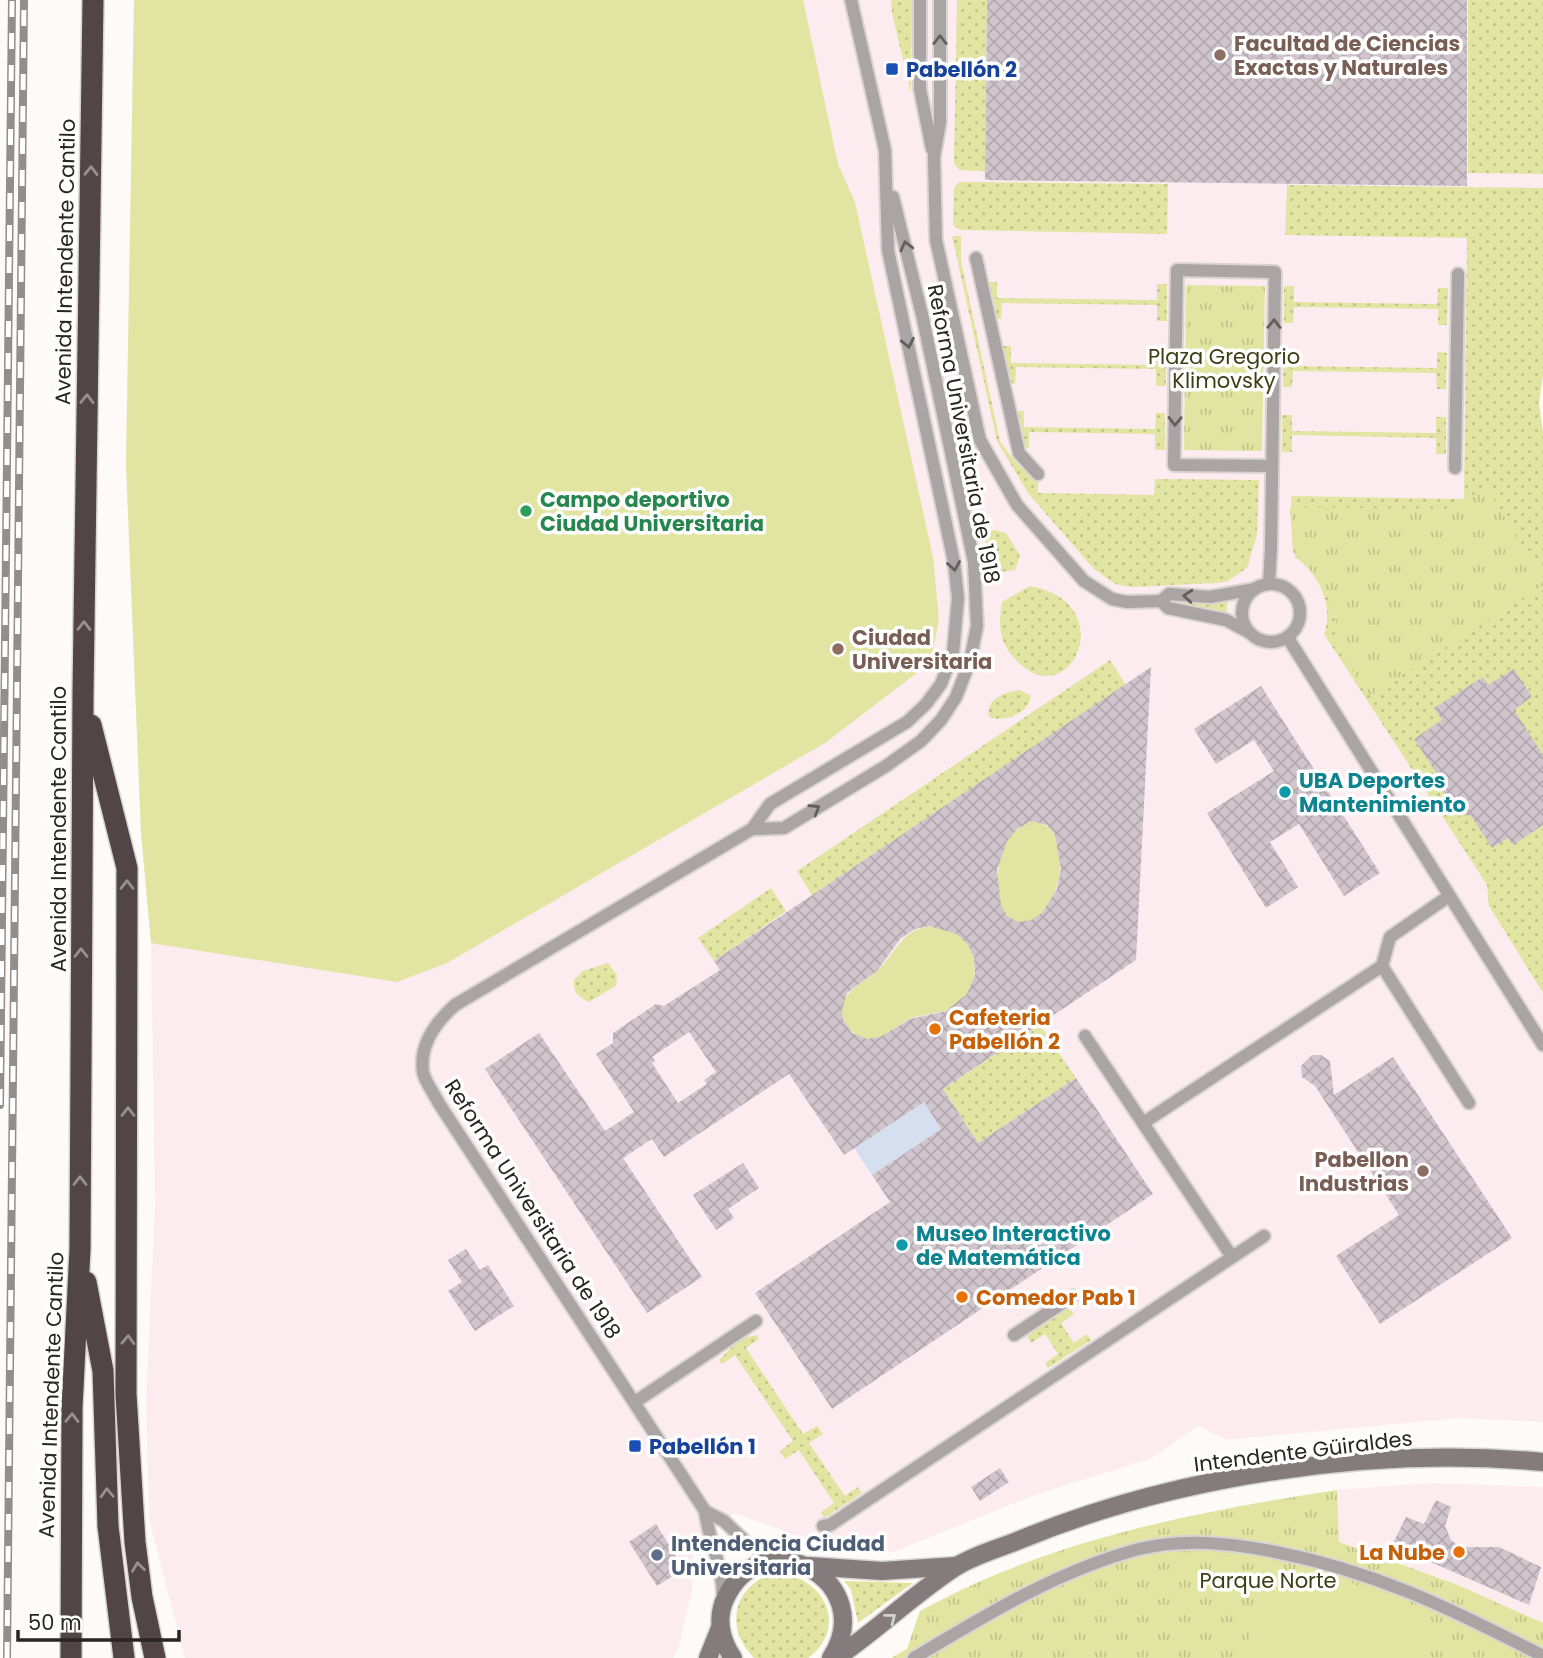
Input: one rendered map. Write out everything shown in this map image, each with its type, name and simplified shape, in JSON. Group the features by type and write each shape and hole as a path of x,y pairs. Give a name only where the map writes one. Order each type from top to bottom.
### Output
{"highway":[{"name":"Avenida Intendente Cantilo","path":"71,1658 72,1408 80,1249 83,695 93,0"},
{"path":"83,695 127,869 126,1394 135,1542 142,1597 155,1658"},
{"path":"80,1249 103,1371 108,1526 124,1658"}],"main road":[{"name":"Intendente Güiraldes","path":"833,1658 956,1566 1041,1531 1126,1502 1242,1477 1406,1459 1459,1457 1543,1462"},
{"name":"Intendente Güiraldes","path":"783,1560 809,1566 882,1571 956,1566"},
{"path":"708,1658 720,1628 723,1604 731,1586 745,1571 763,1563 783,1560"},
{"path":"809,1566 828,1580 840,1600 844,1623 839,1646 833,1658"},
{"path":"720,1628 725,1647 733,1658"}],"lane":[{"name":"Reforma Universitaria de 1918","path":"752,829 784,828 886,766 921,741 941,720 956,696 975,637 977,597 974,562 923,318 888,179 879,119 851,0"},
{"path":"920,0 920,89 934,157 936,240 980,440 998,476 1041,535 1098,593 1127,602 1161,601 1169,594 1210,597 1269,584 1287,589 1299,604 1299,623 1288,638 1264,642 1226,620 1168,608 1161,601"},
{"path":"934,157 940,122 940,0"},
{"name":"Reforma Universitaria de 1918","path":"723,1604 721,1566 708,1531 705,1511 438,1102 424,1072 426,1042 437,1021 455,1005 752,829 770,804 907,722 926,704 941,684 953,653 958,598 954,562 888,250 888,179"},
{"path":"976,258 1019,453 1038,474"},
{"path":"1269,584 1272,466 1275,272 1177,270 1174,465 1272,466"},
{"path":"1455,468 1458,274"},
{"path":"1250,633 1244,624 1243,605 1255,589"},
{"path":"1288,638 1543,1045"},
{"path":"1143,1123 1382,966 1390,937 1449,897"},
{"path":"1382,966 1469,1103"},
{"path":"1085,1036 1232,1257"},
{"path":"823,1526 830,1525 1264,1236"},
{"path":"1014,1335 1073,1296"},
{"path":"635,1402 756,1321"},
{"name":"Reforma Universitaria de 1918","path":"705,1511 724,1521 748,1544 783,1560"},
{"path":"914,1658 976,1621 1076,1572 1139,1549 1178,1542 1248,1547 1338,1565 1381,1579 1449,1609 1543,1656"}],"shaded area":[{"name":"Ciudad Universitaria","path":"134,0 1543,0 1543,375 1539,403 1543,432 1543,1422 1460,1418 1226,1440 1198,1426 1152,1458 1035,1495 893,1552 800,1537 735,1513 691,1543 694,1551 692,1590 679,1646 673,1658 185,1658 149,1519 146,1402 155,1205 151,943 141,833 126,464"},
{"path":"1432,1483 1543,1487 1543,1623 1458,1585 1338,1542 1337,1490"}],"green space":[{"name":"Campo deportivo Ciudad Universitaria","path":"134,0 803,0 838,164 855,202 933,557 939,619 932,656 922,669 825,743 447,963 397,982 151,943 141,833 126,464"},
{"path":"891,0 912,0 911,93 892,13"},
{"path":"957,0 987,0 985,171 959,170 954,163"},
{"path":"1468,0 1543,0 1543,174 1468,173"},
{"path":"959,182 1168,184 1167,234 960,230 953,225 954,189"},
{"path":"1287,185 1543,188 1543,375 1539,403 1543,432 1543,993 1489,906 1487,885 1324,634 1327,623 1326,601 1311,572 1295,557 1291,496 1464,499 1467,238 1285,235"},
{"path":"952,236 961,236 961,261 1000,441 1021,467 1038,477 1038,493 1154,495 1155,479 1259,480 1257,535 1247,568 1226,582 1132,587 1115,584 1093,568 1028,493 997,441"},
{"path":"988,282 997,282 997,298 1157,300 1157,284 1167,284 1167,321 1157,321 1157,305 1002,303 1001,319 996,319"},
{"name":"Plaza Gregorio Klimovsky","path":"1186,285 1265,286 1262,451 1184,450"},
{"path":"1284,286 1294,286 1294,302 1437,304 1438,288 1448,288 1447,325 1438,325 1438,309 1294,307 1293,323 1284,323"},
{"path":"1002,346 1011,346 1011,363 1156,365 1157,349 1166,349 1166,386 1156,386 1156,369 1016,367 1015,384 1010,383"},
{"path":"1283,350 1293,350 1293,366 1437,368 1437,352 1447,353 1446,389 1437,389 1436,373 1293,371 1292,387 1283,387"},
{"path":"1016,411 1024,411 1024,427 1155,429 1156,413 1165,413 1165,450 1155,450 1155,434 1029,432 1029,448 1024,448"},
{"path":"1282,415 1292,415 1292,431 1436,433 1436,417 1446,417 1446,454 1436,454 1436,438 1292,435 1292,452 1282,452"},
{"path":"1487,488 1543,578 1543,585 1369,696 1338,649 1336,616 1324,584 1293,552 1290,507 1446,509"},
{"path":"994,530 1006,533 1020,555 1015,570 999,572 989,566 984,547 987,533"},
{"path":"1030,586 1058,596 1074,612 1081,631 1078,650 1069,666 1055,675 1037,674 1017,661 1006,648 1001,634 1002,602"},
{"path":"1169,600 1228,601 1226,615 1170,603"},
{"path":"1110,660 1126,685 812,895 797,871"},
{"path":"1020,690 1031,696 1026,708 1008,718 989,717 993,701"},
{"path":"1031,821 1048,827 1057,840 1061,858 1059,878 1053,897 1043,912 1030,921 1015,921 1007,916 1001,907 998,897 998,873 1006,842 1011,835"},
{"path":"771,888 786,911 714,961 698,938"},
{"path":"937,926 959,935 972,954 973,983 963,1000 944,1011 909,1019 878,1038 866,1039 855,1034 842,1014 845,999 877,971 908,935 925,927"},
{"path":"608,963 617,975 616,986 589,1002 579,996 574,988 574,980 583,971"},
{"path":"1040,1025 1076,1078 978,1143 943,1089"},
{"path":"1069,1308 1074,1314 1061,1323 1074,1343 1087,1334 1091,1340 1048,1368 1045,1363 1058,1354 1045,1334 1031,1343 1027,1336"},
{"path":"757,1335 759,1339 746,1348 803,1434 817,1426 823,1434 809,1443 845,1496 858,1487 862,1493 824,1518 821,1512 834,1503 799,1450 785,1459 780,1451 793,1441 735,1355 722,1364 719,1360 740,1339"},
{"name":"Parque Norte","path":"1337,1490 1339,1542 1458,1585 1543,1623 1543,1658 891,1658 907,1649 920,1611 1019,1565 1070,1547 1176,1519"},
{"path":"773,1573 790,1575 805,1582 817,1591 825,1604 829,1617 828,1631 821,1645 808,1658 754,1658 739,1634 737,1610 742,1598 759,1579"},
{"path":"1337,1576 1438,1624 1422,1658 1240,1658 1275,1581 1324,1604"},
{"path":"844,1581 913,1583 858,1623 851,1590"}],"water":[{"path":"924,1102 941,1129 872,1175 854,1148"}],"building":[{"path":"987,0 1467,0 1467,186 985,180"},
{"path":"1151,667 1136,960 943,1089 978,1143 1076,1078 1153,1194 832,1409 755,1293 890,1202 872,1175 941,1129 924,1102 844,1155 789,1074 664,1157 652,1139 623,1158 702,1277 647,1313 485,1069 539,1033 605,1131 634,1112 596,1054 613,1043 613,1033 656,1004 664,1006 720,970 714,961","holes":["1031,821 1047,825 1055,835 1061,869 1057,889 1042,913 1031,920 1018,922 1007,916 1001,905 997,870 1007,841 1017,829","929,926 957,934 968,945 974,958 975,975 967,994 946,1011 910,1019 880,1037 867,1039 852,1033 843,1019 842,1010 847,993 877,971 900,939 915,929","689,1032 716,1072 704,1080 707,1084 678,1103 652,1063 655,1061 652,1057"]},
{"path":"1514,669 1532,697 1516,708 1516,713 1543,755 1543,825 1513,845 1508,838 1492,848 1471,816 1456,813 1440,788 1441,780 1414,739 1442,720 1434,708 1483,677 1488,685"},
{"name":"UBA Deportes Mantenimiento","path":"1261,686 1380,873 1344,896 1299,824 1270,842 1298,887 1266,908 1207,813 1274,771 1254,740 1216,764 1194,729"},
{"path":"1312,1055 1321,1055 1330,1061 1334,1095 1393,1057 1512,1238 1380,1324 1336,1256 1399,1215 1315,1086 1302,1077 1301,1066"},
{"path":"743,1163 759,1188 728,1209 734,1218 716,1230 693,1195"},
{"path":"466,1249 480,1270 488,1265 514,1306 475,1331 448,1291 462,1282 448,1260"},
{"path":"1000,1468 1009,1482 980,1501 971,1487"},
{"name":"La Nube","path":"1436,1500 1451,1507 1445,1526 1451,1540 1460,1547 1499,1547 1541,1567 1529,1605 1392,1545 1406,1517 1424,1524"},
{"name":"Intendencia Ciudad Universitaria","path":"656,1524 684,1569 657,1586 629,1542"}],"railway":[{"path":"0,1105 12,0"},
{"path":"7,1658 24,0"}],"place":[{"name":"Facultad de Ciencias Exactas y Naturales","path":"1220,55"},
{"name":"Pabellón 2","path":"892,69"},
{"name":"Campo deportivo Ciudad Universitaria","path":"526,511"},
{"name":"Ciudad Universitaria","path":"838,649"},
{"name":"UBA Deportes Mantenimiento","path":"1285,792"},
{"name":"Cafeteria Pabellón 2","path":"935,1029"},
{"name":"Pabellon Industrias","path":"1423,1171"},
{"name":"Museo Interactivo de Matemática","path":"902,1245"},
{"name":"Comedor Pab 1","path":"962,1297"},
{"name":"Pabellón 1","path":"635,1446"},
{"name":"La Nube","path":"1459,1552"},
{"name":"Intendencia Ciudad Universitaria","path":"657,1555"}]}
